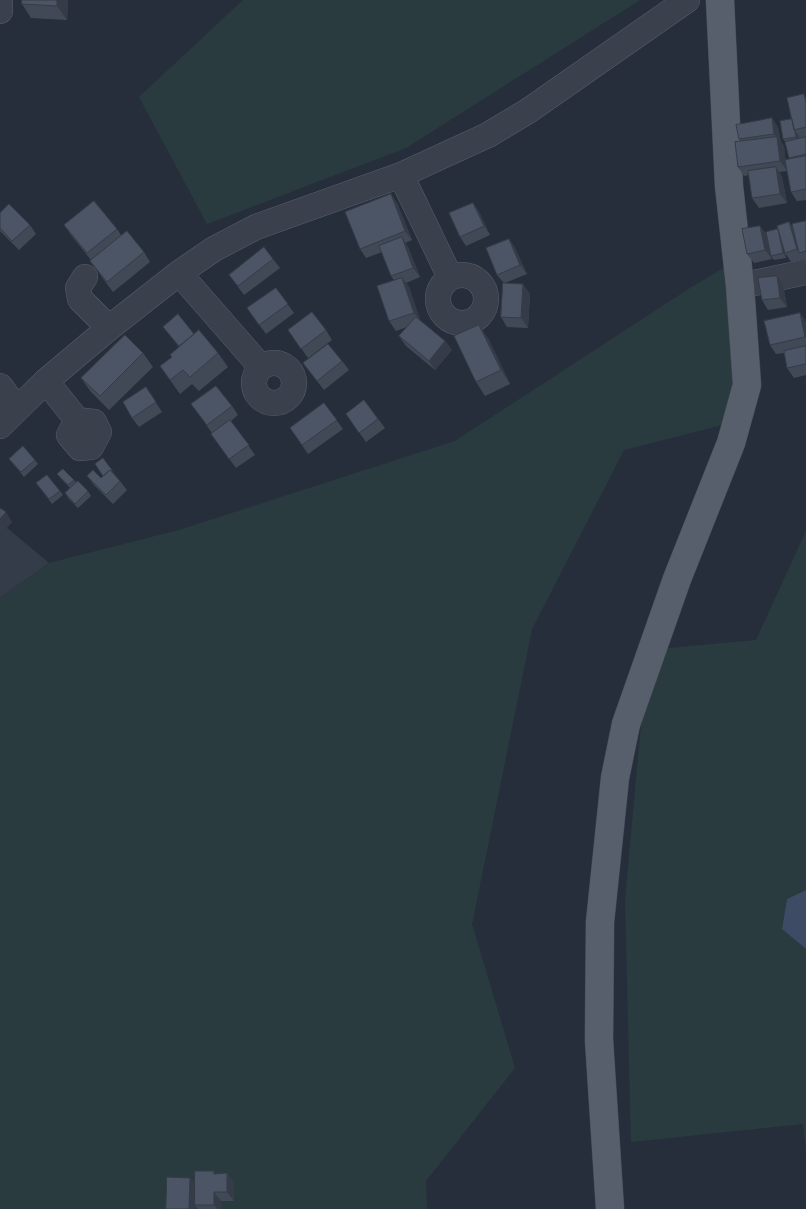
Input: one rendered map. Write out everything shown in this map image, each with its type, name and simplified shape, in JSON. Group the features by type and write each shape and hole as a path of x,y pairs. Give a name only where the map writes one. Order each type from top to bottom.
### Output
{"main road":[{"path":"610,1209 599,1040 600,932 615,778 626,724 677,579 731,443 747,385 740,286 729,186 720,0"}],"street":[{"path":"0,0 0,11"},
{"path":"0,386 8,417 46,381 109,328 179,273 214,249 256,227 401,175 488,135 528,111 687,0"},
{"path":"401,175 450,277"},
{"path":"740,286 806,272"},
{"path":"179,273 261,367"},
{"path":"85,277 78,288 80,299 109,328"},
{"path":"46,381 77,420"}],"shaded area":[{"path":"243,0 640,0 406,148 207,224 139,97"},
{"path":"729,265 735,339 730,423 624,450 532,629 472,924 515,1068 426,1181 427,1209 0,1209 0,598 49,563 179,530 455,441 690,288"},
{"path":"0,522 49,563 0,598"},
{"path":"806,531 806,890 787,899 782,929 806,949 806,1152 803,1124 631,1142 625,899 648,650 756,640"}],"water":[{"path":"806,890 806,949 782,929 787,899"}],"building":[{"path":"22,0 57,0 57,6 22,4"},
{"path":"804,94 806,127 794,130 787,98"},
{"path":"772,118 774,134 739,139 736,125"},
{"path":"792,119 796,137 783,139 780,121"},
{"path":"777,137 780,161 738,167 735,142"},
{"path":"806,137 806,154 789,158 785,142"},
{"path":"806,156 806,189 791,192 785,160"},
{"path":"776,167 780,194 752,198 748,171"},
{"path":"391,194 405,231 360,249 345,212"},
{"path":"94,201 117,229 87,253 64,225"},
{"path":"473,203 484,226 460,237 449,213"},
{"path":"9,204 30,225 12,241 0,228 0,213"},
{"path":"806,221 806,251 799,253 792,224"},
{"path":"789,222 797,249 785,253 777,226"},
{"path":"760,226 765,250 747,254 742,229"},
{"path":"778,229 783,253 771,256 766,232"},
{"path":"127,231 144,252 107,282 90,261"},
{"path":"402,237 413,268 391,276 379,246"},
{"path":"509,239 520,265 497,275 486,248"},
{"path":"264,247 273,259 238,286 229,275"},
{"path":"777,276 780,298 762,300 758,278"},
{"path":"402,278 414,313 389,321 377,286"},
{"path":"503,283 523,284 521,318 501,317"},
{"path":"276,288 288,304 259,325 247,308"},
{"path":"312,312 326,330 301,349 288,330"},
{"path":"800,313 805,337 770,345 764,321"},
{"path":"178,314 194,334 179,346 163,327"},
{"path":"416,317 445,341 429,361 399,336"},
{"path":"479,325 501,370 476,382 454,336"},
{"path":"199,330 218,353 190,377 183,370 170,380 160,366 172,357 170,355"},
{"path":"125,335 143,353 100,396 81,378"},
{"path":"328,344 342,361 317,381 303,363"},
{"path":"806,346 806,364 787,368 784,351"},
{"path":"216,386 232,406 207,425 191,404"},
{"path":"146,387 156,402 132,418 123,402"},
{"path":"364,400 378,419 359,433 346,414"},
{"path":"324,403 337,420 302,445 290,428"},
{"path":"230,420 249,445 229,459 211,434"},
{"path":"23,446 35,460 21,472 9,459"},
{"path":"103,458 112,470 103,476 95,464"},
{"path":"63,469 74,480 68,485 57,474"},
{"path":"93,470 101,478 110,470 120,481 106,495 87,476"},
{"path":"47,475 60,491 49,499 36,483"},
{"path":"78,481 88,491 75,504 65,493"},
{"path":"0,508 6,512 0,519"},
{"path":"195,1171 214,1171 214,1174 227,1173 227,1192 214,1192 214,1205 195,1205"},
{"path":"167,1177 190,1178 189,1209 166,1209"}]}
